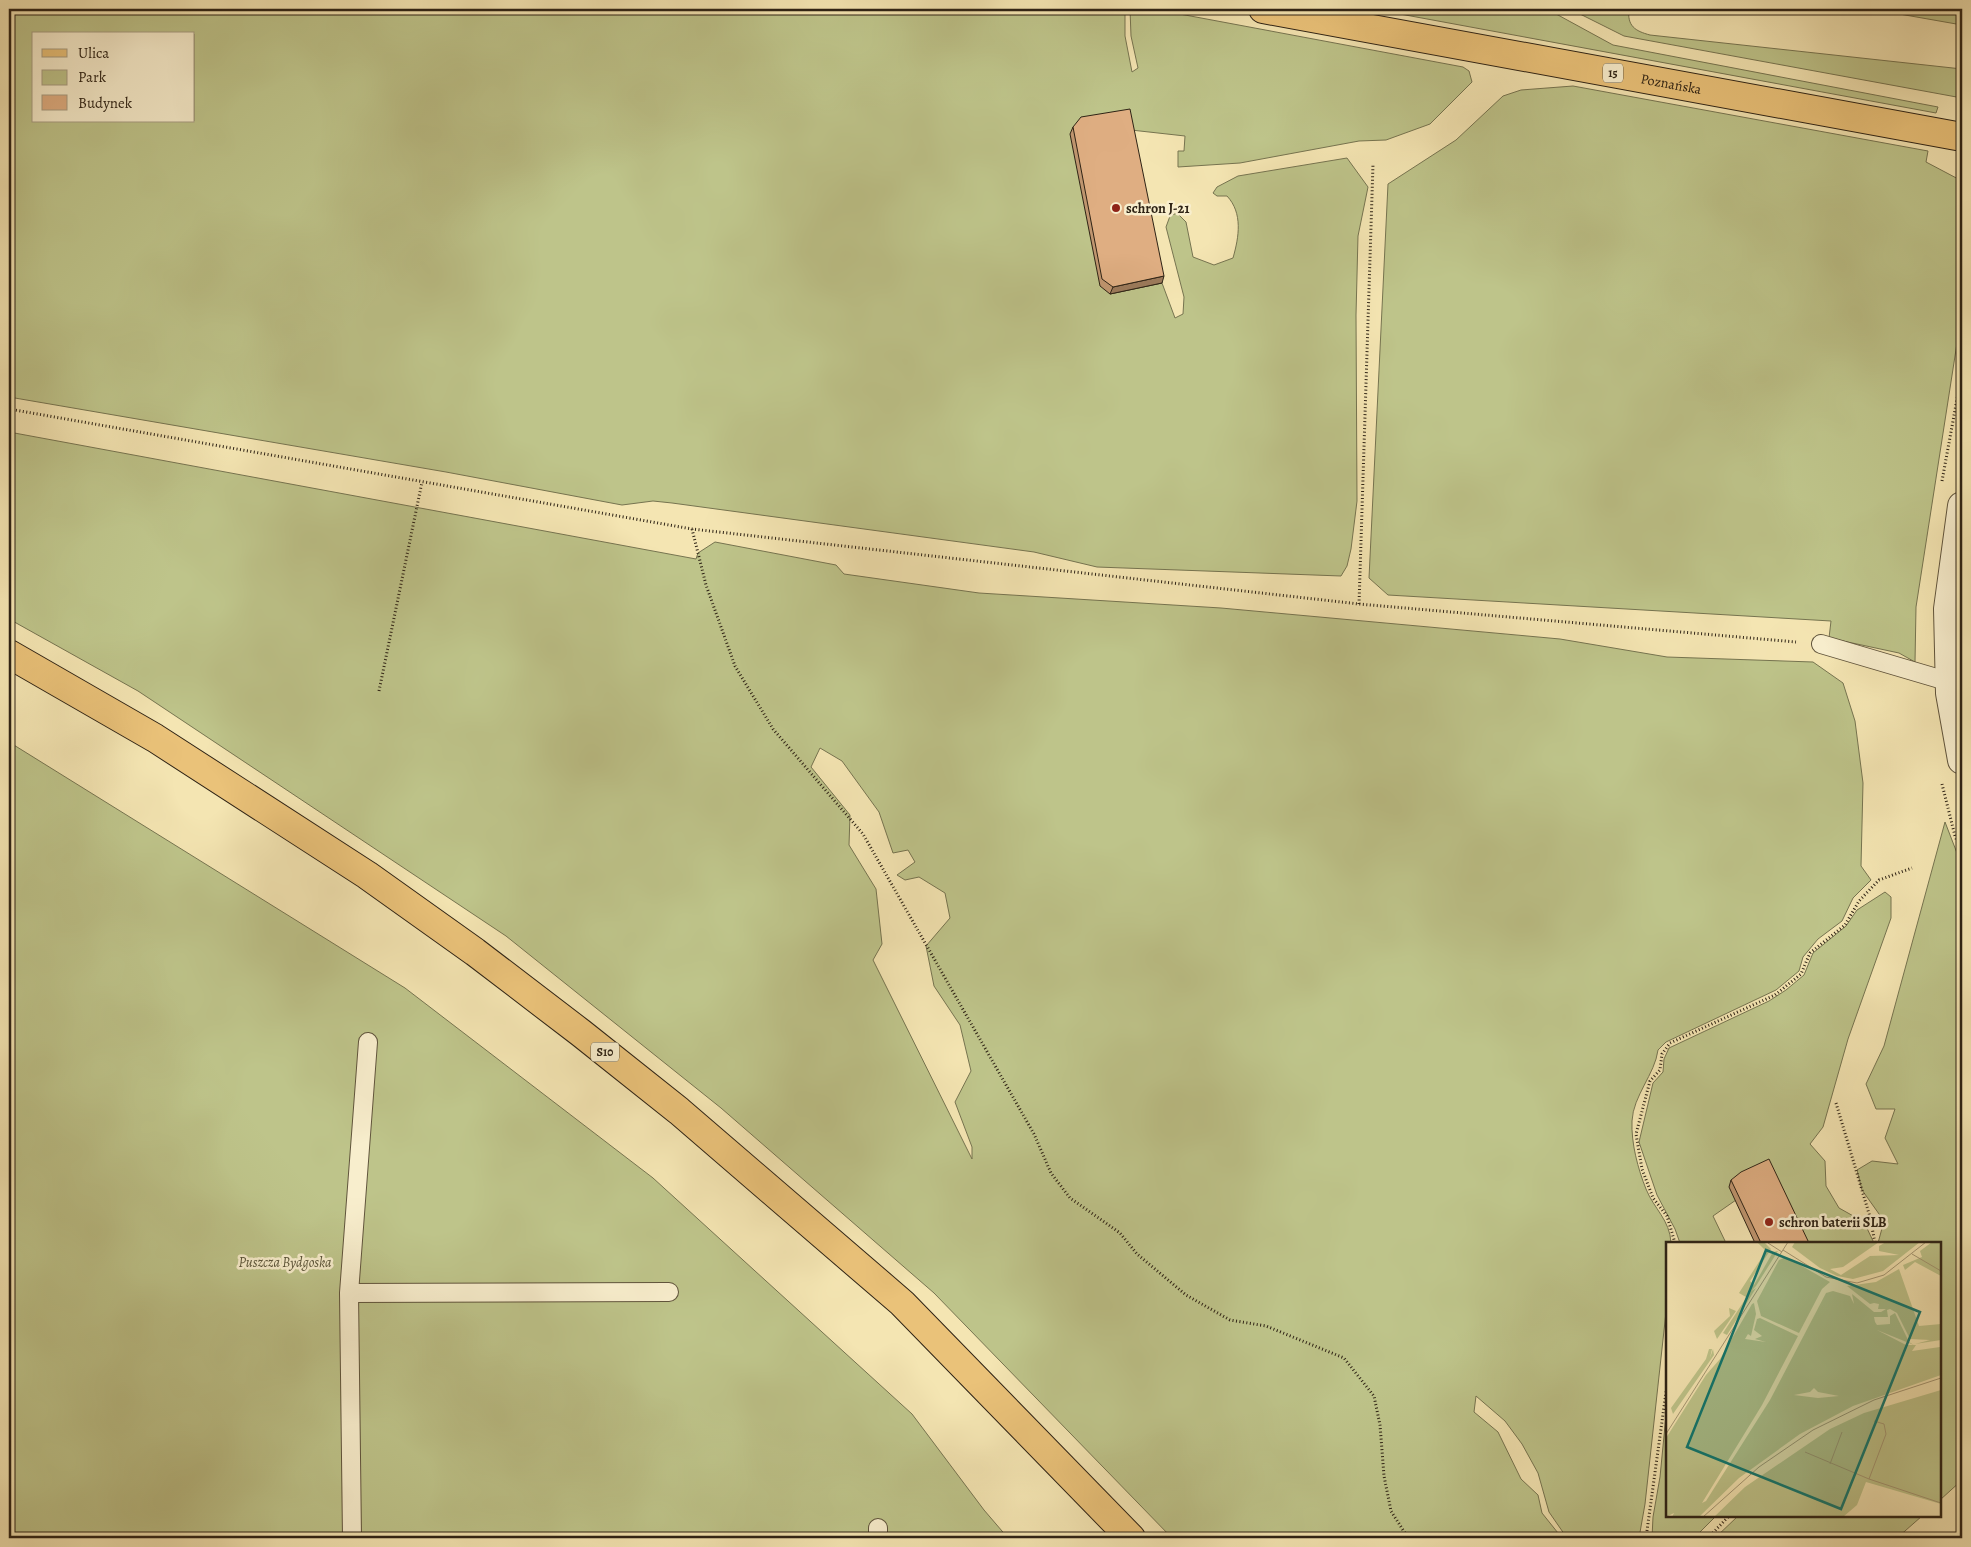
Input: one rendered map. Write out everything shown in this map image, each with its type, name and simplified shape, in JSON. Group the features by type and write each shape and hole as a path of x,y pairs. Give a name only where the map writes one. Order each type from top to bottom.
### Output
{"main road":[{"name":"Poznańska","path":"1263,9 1962,137"},
{"name":"S10","path":"9,654 155,738 367,875 474,952 604,1051 687,1117 902,1304 1131,1538"}],"street":[{"path":"1962,506 1948,609 1950,682 1962,760"}],"lane":[{"path":"1821,644 1950,682"},
{"path":"352,1538 349,1293 368,1042"},
{"path":"349,1293 669,1292"}],"path":[{"path":"1359,604 1373,164"},
{"path":"9,409 692,529 1359,604 1821,644"},
{"path":"379,691 422,482"},
{"path":"692,529 706,585 735,666 773,729 863,834 1034,1134 1051,1173 1070,1198 1120,1233 1137,1254 1186,1295 1230,1320 1266,1326 1344,1358 1374,1396 1380,1425 1384,1476 1391,1511 1408,1538"},
{"path":"1675,1242 1668,1216 1654,1198 1642,1169 1636,1134 1650,1081 1660,1070 1662,1054 1670,1043 1775,995 1801,974 1810,954 1845,925 1859,901 1878,880 1912,868"},
{"path":"1836,1103 1870,1217 1875,1242"},
{"path":"1646,1538 1666,1392"},
{"path":"1708,1538 1728,1517"}],"green space":[{"path":"9,9 1125,9 1125,36 1132,72 1138,68 1131,36 1130,9 1153,9 1463,67 1469,71 1472,82 1430,124 1386,140 1359,141 1240,163 1178,167 1178,151 1184,151 1185,136 1131,130 1162,283 1175,318 1183,314 1184,297 1166,227 1170,216 1177,213 1186,222 1193,257 1214,265 1233,258 1238,234 1238,218 1236,210 1227,196 1217,196 1213,193 1217,187 1238,176 1347,158 1368,187 1358,236 1356,315 1357,501 1351,549 1347,566 1341,576 1097,567 1034,552 672,503 653,501 622,505 446,472 9,397"},
{"path":"1373,9 1547,9 1613,45 1938,107 1936,113"},
{"path":"1570,9 1629,9 1629,20 1633,27 1640,32 1650,35 1962,69 1962,98 1624,36"},
{"path":"1871,9 1962,9 1962,25"},
{"path":"1573,86 1928,151 1926,162 1962,181 1962,311 1916,607 1915,662 1899,653 1829,638 1831,621 1388,595 1369,578 1388,184 1456,140 1503,96 1521,90"},
{"path":"9,432 696,559 698,553 715,542 836,565 844,574 979,593 1221,608 1560,639 1667,657 1813,662 1843,683 1855,721 1863,783 1861,866 1871,880 1853,898 1842,921 1818,939 1803,957 1799,971 1776,990 1666,1042 1658,1050 1653,1068 1636,1103 1633,1112 1632,1129 1638,1164 1649,1196 1668,1228 1671,1242 1666,1242 1666,1312 1645,1504 1639,1538 1567,1538 1549,1512 1538,1473 1522,1444 1505,1421 1476,1396 1474,1412 1498,1432 1521,1479 1538,1495 1542,1513 1562,1538 1172,1538 934,1293 721,1108 506,936 138,691 9,619","holes":["820,748 842,761 879,812 893,853 908,850 915,862 897,875 905,880 919,877 945,893 950,918 926,946 934,986 960,1025 971,1071 955,1102 972,1147 972,1159 873,960 882,944 876,889 849,845 850,815 811,767"]},
{"name":"Puszcza Bydgoska","path":"9,742 405,988 653,1178 912,1414 984,1510 1008,1538 9,1538"},
{"path":"1945,822 1962,866 1962,1480 1941,1499 1941,1242 1878,1242 1884,1221 1862,1190 1857,1170 1872,1161 1898,1164 1885,1138 1895,1109 1876,1109 1866,1084 1884,1046"},
{"path":"1885,892 1891,897 1891,918 1848,1039 1823,1127 1810,1144 1825,1161 1826,1186 1839,1208 1864,1222 1874,1242 1801,1242 1736,1200 1713,1216 1726,1242 1680,1242 1657,1195 1639,1142 1653,1083 1663,1072 1664,1059 1669,1048 1769,1001 1786,990 1804,975 1813,953 1846,926 1857,910"},
{"path":"1666,1415 1666,1517 1715,1517 1694,1538 1652,1538 1653,1517 1660,1477"},
{"path":"1737,1517 1921,1517 1897,1538 1715,1538"}],"building":[{"name":"schron J-21","path":"1130,109 1164,276 1113,287 1102,279 1073,127 1081,117"},
{"name":"schron baterii SLB","path":"1769,1159 1809,1242 1761,1242 1731,1180 1741,1172"}],"place":[{"name":"schron J-21","path":"1116,208"},
{"name":"schron baterii SLB","path":"1769,1222"}]}
